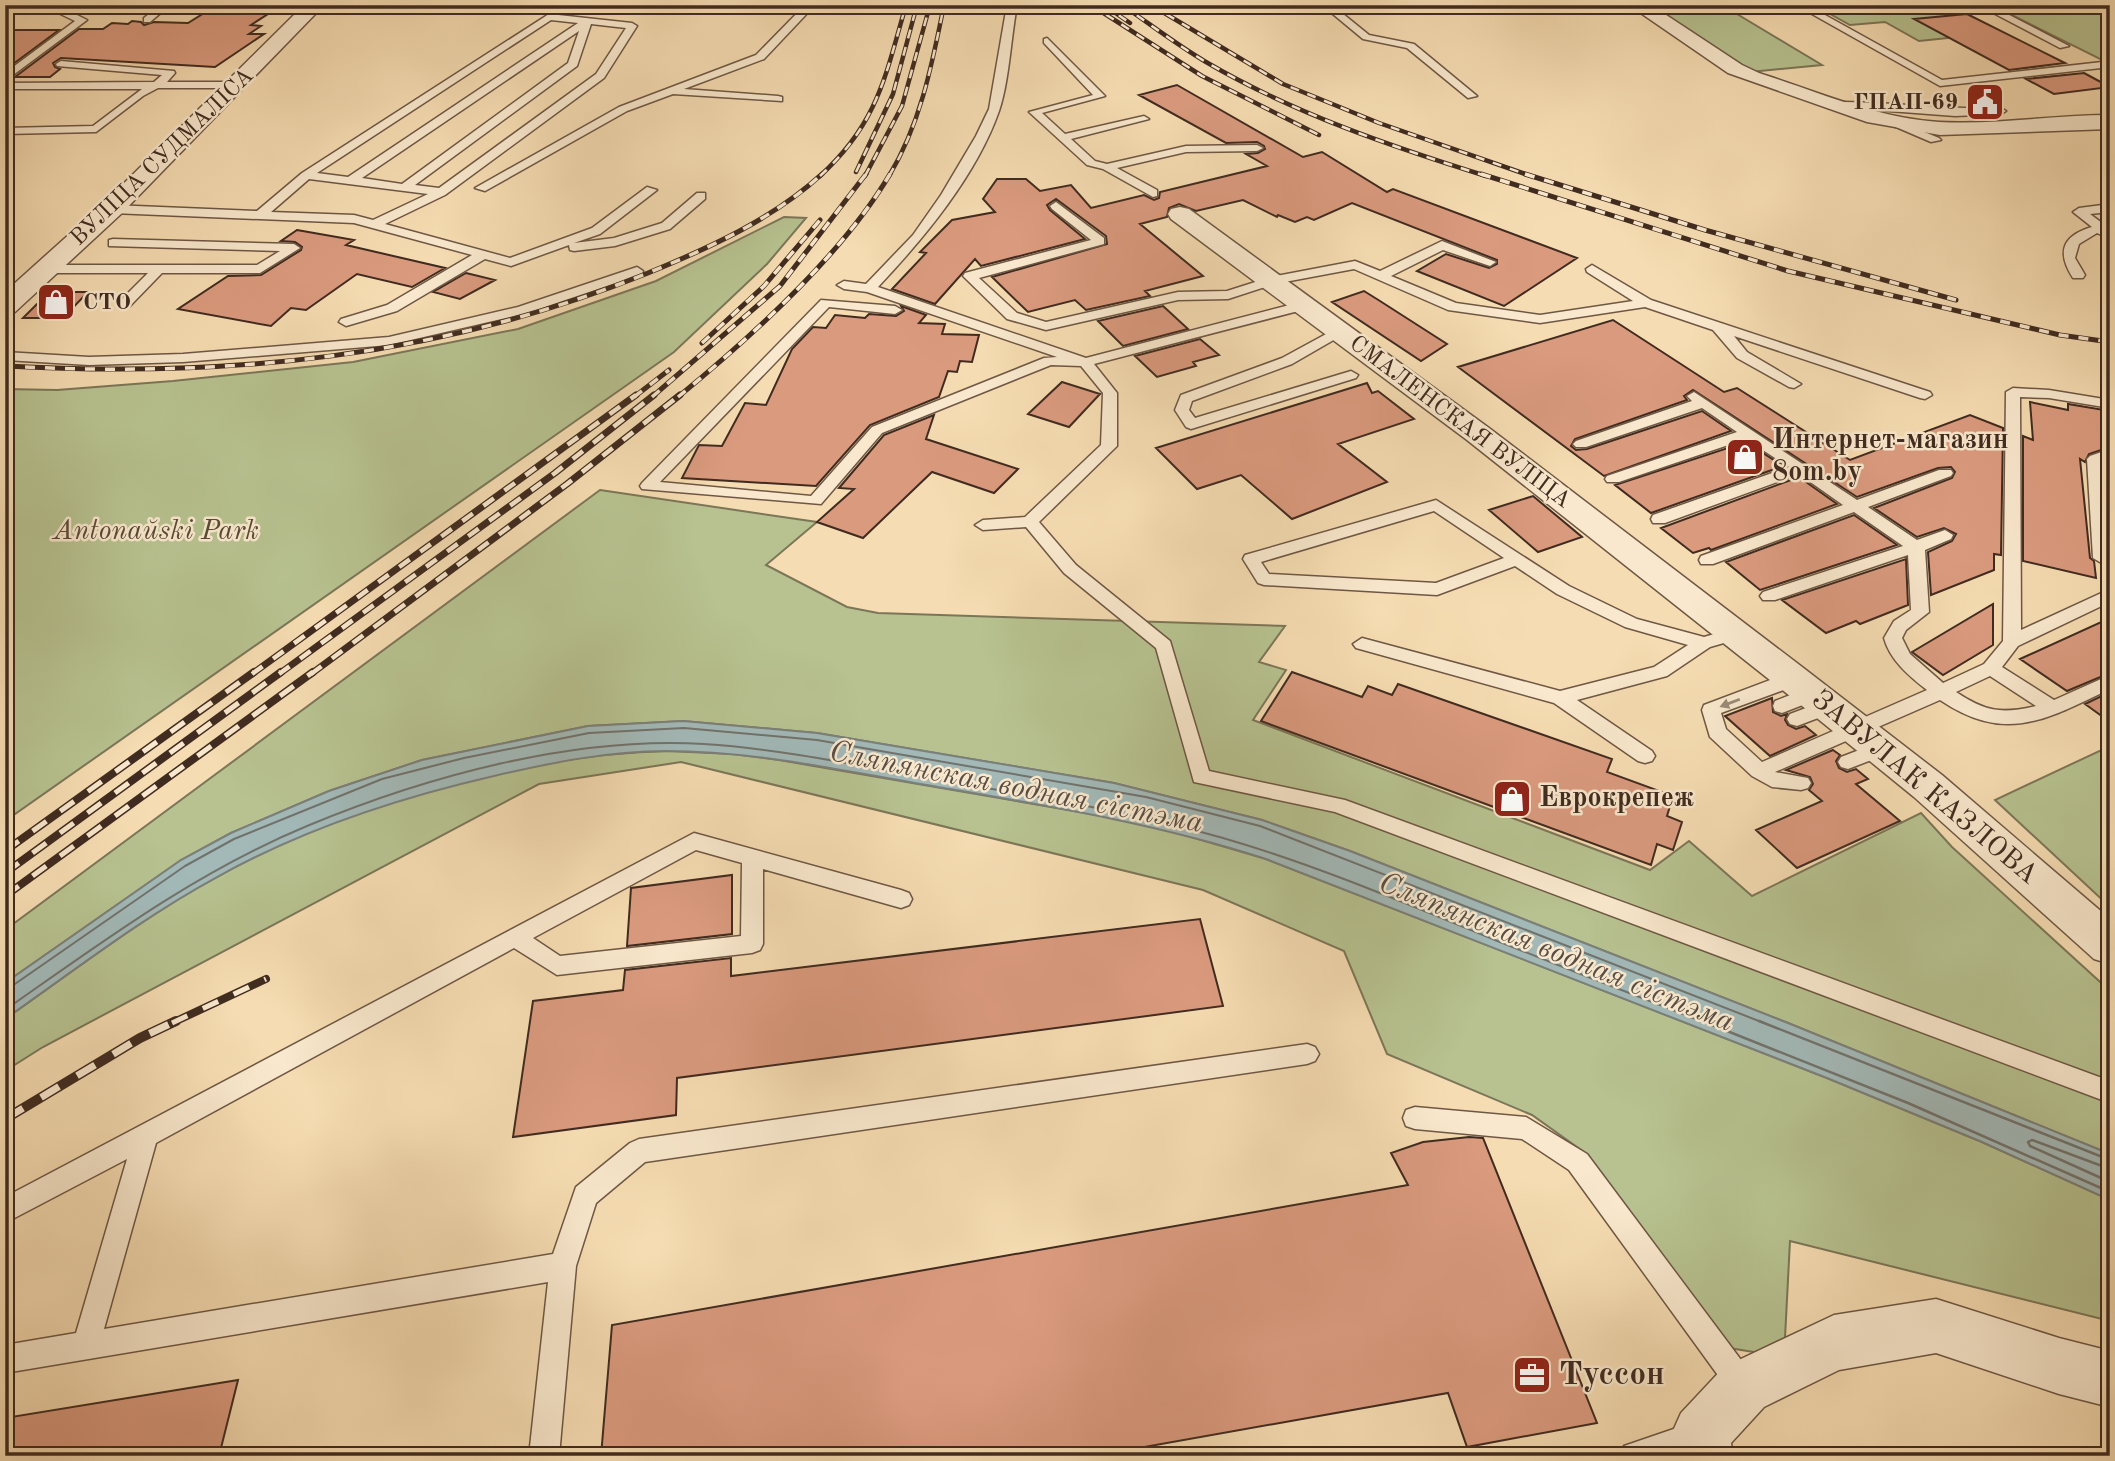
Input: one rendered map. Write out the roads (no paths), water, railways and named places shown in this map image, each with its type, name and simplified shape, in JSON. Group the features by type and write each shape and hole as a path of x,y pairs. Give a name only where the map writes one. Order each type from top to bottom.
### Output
{"street":[{"name":"ВУЛІЦА СУДМАЛІСА","path":"5,306 112,209 315,5"},
{"path":"1638,5 1735,69 1894,122 1919,127 1969,128 2110,122"},
{"name":"СМАЛЕНСКАЯ ВУЛІЦА","path":"1180,215 1489,442 1720,639"},
{"name":"ЗАВУЛАК КАЗЛОВА","path":"1720,639 1825,718 1928,786 2110,946"},
{"path":"1703,1445 1744,1387 1834,1343 1936,1326 2110,1380"}],"lane":[{"path":"147,20 166,5"},
{"path":"481,188 623,108 760,57 811,5"},
{"path":"869,288 917,238 947,196 982,136 994,108 1012,5"},
{"path":"1326,5 1366,37 1410,46 1472,96"},
{"path":"1800,5 1940,83 2102,65 2110,68"},
{"path":"1982,5 2064,46"},
{"path":"5,8 55,6 82,20 5,78"},
{"path":"260,215 306,175 549,17 632,26 600,76 441,192 375,224"},
{"path":"350,181 587,21"},
{"path":"402,189 573,64 587,21"},
{"path":"1047,41 1100,96 1034,112 1091,163 1107,167 1153,193"},
{"path":"5,131 96,129 139,94 159,84 170,74 61,65"},
{"path":"5,86 238,85"},
{"path":"669,91 778,99"},
{"path":"1840,105 1873,105 1955,113 2001,111"},
{"path":"1063,138 1144,119"},
{"path":"1894,122 1935,140"},
{"path":"1107,167 1186,149 1257,148"},
{"path":"306,175 441,192"},
{"path":"112,209 354,219 511,261 596,231 651,190"},
{"path":"549,248 615,242 666,226 701,196"},
{"path":"1056,206 1100,242 970,276 1012,316 1046,326 1178,296 1228,295 1271,281 1355,265 1453,307 1540,319 1646,303"},
{"path":"2106,232 2080,212 2110,208"},
{"path":"2078,275 2069,258 2071,248 2089,230 2106,232"},
{"path":"45,269 260,270 294,248 113,243"},
{"path":"1381,276 1442,245 1490,262"},
{"path":"346,322 392,308 484,254"},
{"path":"125,303 158,270"},
{"path":"1592,270 1646,303 1925,395"},
{"path":"5,356 89,361 183,358 389,341 522,310 637,271"},
{"path":"844,285 869,288 1085,362 1110,393 1109,446 1030,522 983,525"},
{"path":"895,310 826,303 648,485 815,500 877,430 1049,361 1085,362 1305,305"},
{"path":"1718,327 1742,355 1794,384"},
{"path":"1339,331 1287,361 1186,398 1182,410 1191,424 1351,375"},
{"path":"2011,642 2013,392 2049,394 2110,404"},
{"path":"1581,444 1698,399 1916,547"},
{"path":"1613,479 1748,433"},
{"path":"2110,454 2095,459 2104,526 2101,558 2110,563"},
{"path":"1659,519 1799,469"},
{"path":"1707,560 1945,472"},
{"path":"1517,559 1437,589 1264,579 1251,559 1436,505 1517,559 1563,590 1631,623 1720,639"},
{"path":"1030,522 1070,569 1164,645 1201,777 1338,805 2110,1092"},
{"path":"1769,596 1916,547 1945,534"},
{"path":"1916,547 1920,612 1898,627 1893,638 1895,650 1941,692 1981,716 2007,719 2053,708 2110,681"},
{"path":"1801,783 1772,780 1759,771 1711,710 1825,718 1941,692 1991,668 2011,642 2110,595"},
{"path":"1560,698 1660,672 1720,639"},
{"path":"1362,644 1560,698 1645,756"},
{"path":"1991,668 2053,708"},
{"path":"1759,771 1825,718"},
{"path":"5,1211 694,841 901,899"},
{"path":"515,937 557,966 752,944 753,857"},
{"path":"544,1456 563,1266 585,1196 639,1151 1307,1054"},
{"path":"1415,1118 1526,1128 1578,1162 1744,1387"},
{"path":"86,1345 146,1135"},
{"path":"5,1359 563,1266"},
{"path":"1634,1456 1703,1445"}],"water":[{"name":"Сляпянская водная сістэма","path":"683,721 817,733 1114,783 1262,820 1350,851 1788,1023 2110,1154 2110,1200 1982,1142 1827,1078 1266,859 1185,836 1062,809 803,763 735,755 666,751 579,759 422,794 352,817 283,844 162,909 5,1019 5,983 181,860 231,833 329,791 422,760 588,726"}],"railway":[{"path":"822,174 855,137 877,98 906,5"},
{"path":"856,172 893,94 917,5"},
{"path":"865,176 902,106 930,5"},
{"path":"889,176 917,114 930,71 944,5"},
{"path":"1091,5 1202,76 1319,135"},
{"path":"1104,5 1130,23"},
{"path":"1122,5 1195,55 1273,97 1378,140 1486,176"},
{"path":"1151,5 1283,84 1379,123 1527,175"},
{"path":"5,366 88,369 252,364 332,356 411,343 490,325 569,302 694,253 761,219 822,174"},
{"path":"652,397 780,286 866,174"},
{"path":"678,397 735,349 821,264 847,234 890,174"},
{"path":"1481,174 1788,271 2060,335 2110,342"},
{"path":"1527,175 1705,230 1956,300"},
{"path":"702,343 764,286 820,220"},
{"path":"634,397 669,370"},
{"path":"252,674 636,395"},
{"path":"279,674 555,473 654,395"},
{"path":"311,674 567,484 680,395"},
{"path":"5,851 254,672"},
{"path":"5,873 281,672"},
{"path":"5,896 313,672"},
{"path":"172,1023 266,979"},
{"path":"5,1119 140,1038 176,1021"}],"place":[{"name":"ГПАП-69","path":"1985,102"},
{"name":"СТО","path":"56,302"},
{"name":"Интернет-магазин 8om.by","path":"1745,457"},
{"name":"Еврокрепеж","path":"1512,799"},
{"name":"Туссон","path":"1532,1375"}],"park label":[{"name":"Antonaŭski Park","path":"156,532"}]}
